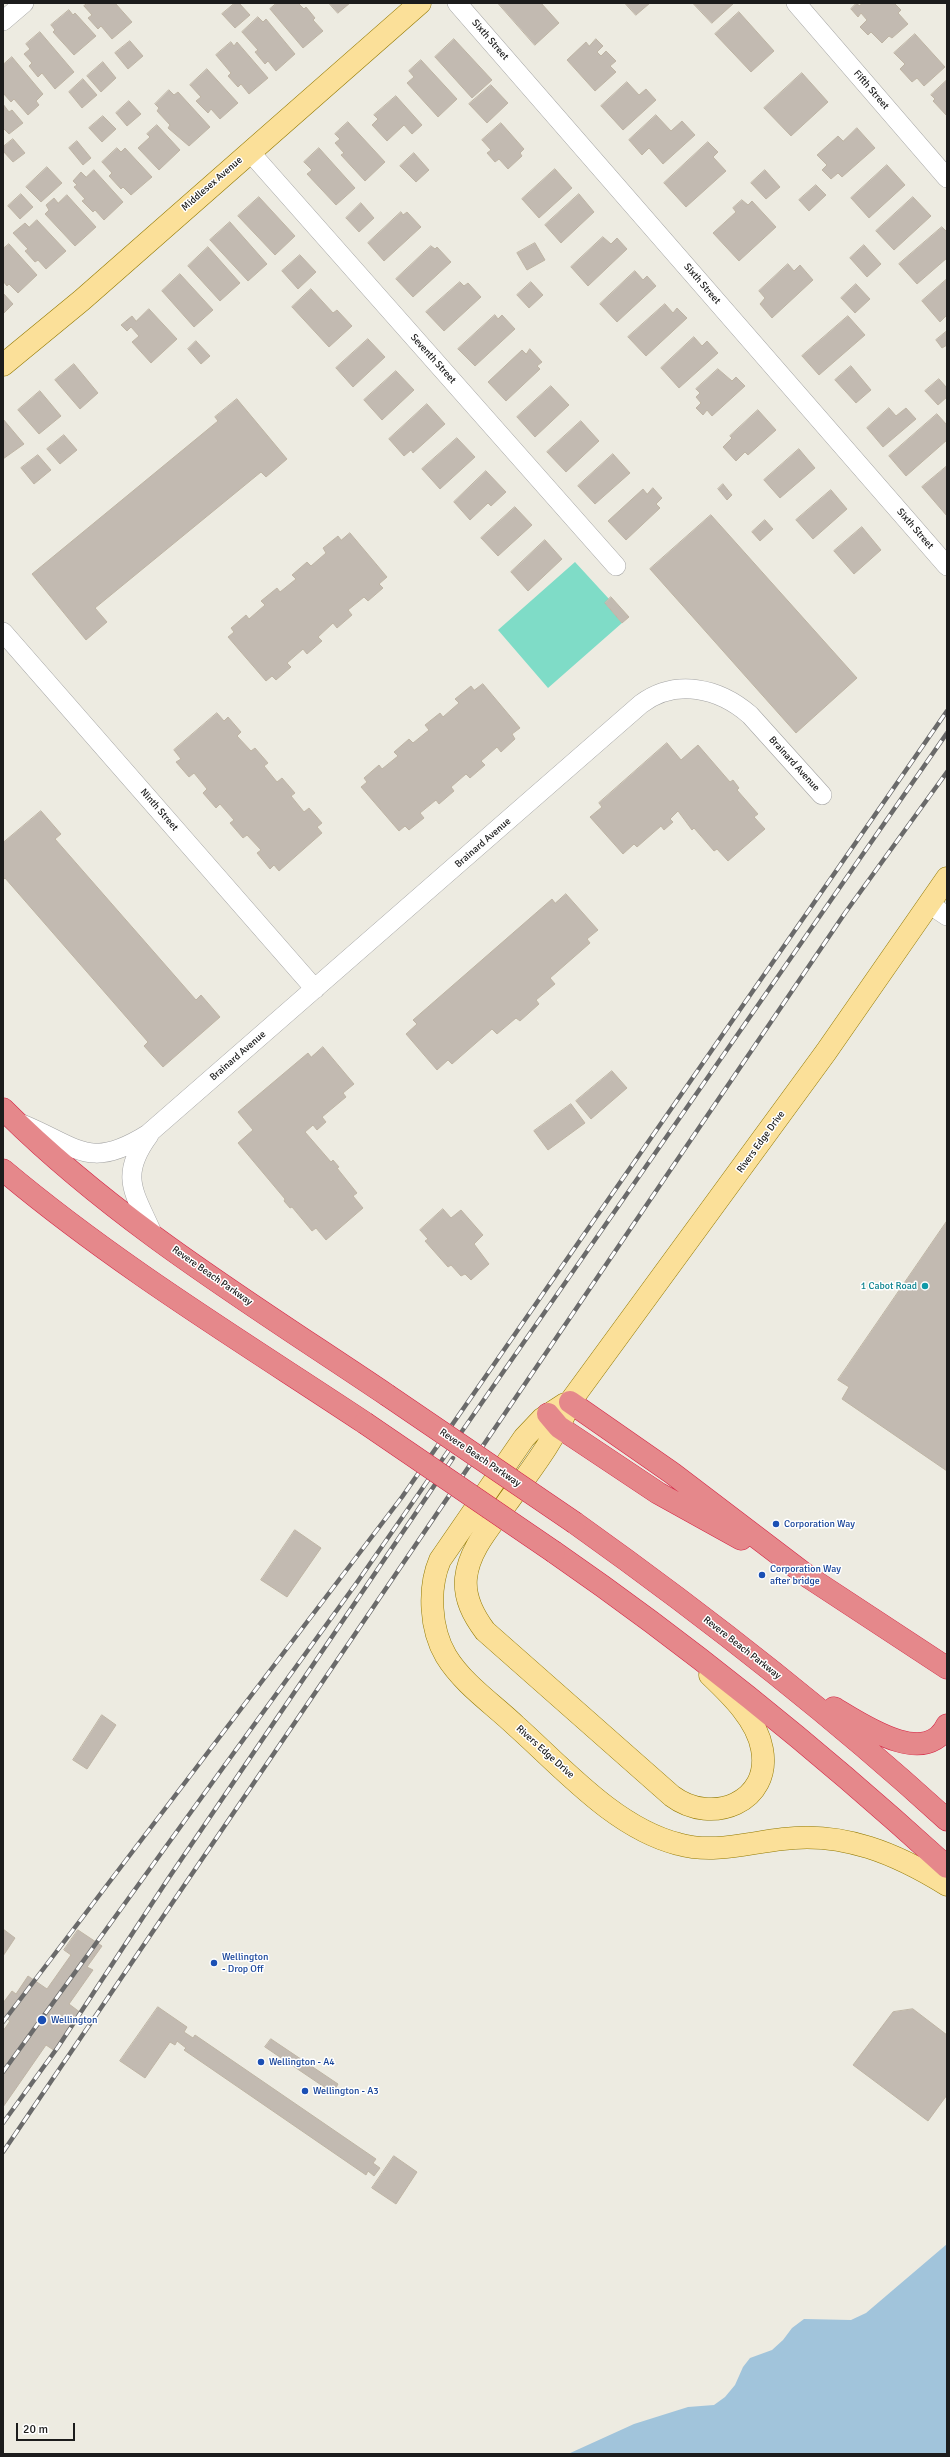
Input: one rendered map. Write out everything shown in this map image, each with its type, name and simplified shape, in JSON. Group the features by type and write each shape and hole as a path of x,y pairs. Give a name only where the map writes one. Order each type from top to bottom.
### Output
{"highway":[{"name":"Revere Beach Parkway","path":"10,1115 84,1182 153,1235 575,1523 656,1582 770,1669 879,1759 947,1820"},
{"path":"3,1170 42,1202 137,1272 365,1423 554,1552 644,1616 792,1732 879,1806 947,1867"},
{"path":"570,1402 672,1474 810,1578 914,1648 947,1668"},
{"path":"554,1420 658,1493 810,1578"},
{"path":"914,1648 934,1666 947,1685"},
{"path":"770,1669 844,1715 899,1741 915,1744 928,1742 938,1736 947,1725"}],"main road":[{"name":"Middlesex Avenue","path":"3,365 82,300 420,3"},
{"name":"Rivers Edge Drive","path":"644,1616 714,1679 739,1706 755,1729 762,1750 761,1773 752,1790 730,1807 717,1811 702,1810 689,1807 672,1796 492,1638 479,1623 470,1607 466,1592 466,1578 476,1548 554,1420 570,1402 826,1052 947,878"},
{"name":"Rivers Edge Drive","path":"554,1420 524,1438 444,1553 437,1567 433,1589 435,1623 443,1650 458,1671 597,1798 627,1821 655,1837 679,1845 707,1849 720,1849 798,1837 842,1840 892,1855 947,1885"}],"street":[{"path":"3,21 24,3"},
{"name":"Sixth Street","path":"457,3 947,566"},
{"name":"Fifth Street","path":"796,3 947,178"},
{"name":"Seventh Street","path":"250,152 616,566"},
{"name":"Ninth Street","path":"3,632 315,989"},
{"name":"Brainard Avenue","path":"10,1115 88,1153 103,1154 131,1151 641,704 663,691 676,688 698,689 721,696 737,705 750,716 822,795"},
{"path":"929,904 947,916"},
{"path":"131,1151 130,1175 134,1192 153,1235"},
{"path":"3,1184 42,1202"}],"shaded area":[{"path":"575,562 609,599 605,603 622,623 548,688 498,630"},
{"path":"947,2244 947,2454 568,2454 634,2424 688,2407 714,2405 725,2397 735,2385 743,2367 750,2358 772,2350 783,2340 792,2328 804,2319 851,2320 866,2313"}],"building":[{"path":"88,3 115,3 132,22 112,39 101,26 98,29 88,18 92,15 84,6"},
{"path":"235,3 239,3 250,15 235,28 222,14"},
{"path":"277,3 298,3 304,9 306,7 315,18 313,20 323,31 303,48 270,9"},
{"path":"329,3 350,3 338,13"},
{"path":"498,3 541,3 559,23 535,45"},
{"path":"625,3 650,3 636,15"},
{"path":"693,3 734,3 712,23"},
{"path":"857,3 859,6 863,3 894,3 901,10 898,13 908,24 892,38 889,36 882,43 871,32 868,35 860,27 867,20 861,13 858,17 851,9"},
{"path":"69,10 73,15 75,13 96,36 74,55 53,32 55,30 51,25"},
{"path":"739,12 774,51 751,72 715,34"},
{"path":"258,17 263,22 266,19 295,54 276,71 268,61 265,64 255,52 258,50 242,32"},
{"path":"40,32 74,72 55,89 42,73 38,77 29,66 32,63 24,54 30,49 26,44"},
{"path":"915,34 945,67 924,86 917,78 912,82 900,69 905,64 894,53"},
{"path":"454,39 492,80 472,98 435,57"},
{"path":"596,39 603,46 597,52 601,56 606,51 616,61 610,66 616,72 595,91 567,60 586,42 589,46"},
{"path":"130,41 143,56 128,69 115,53"},
{"path":"231,42 234,46 237,42 268,78 249,94 241,84 238,87 228,76 231,73 216,55"},
{"path":"12,57 43,94 36,101 39,105 28,115 14,99 11,102 3,93 3,65"},
{"path":"421,60 457,99 438,117 407,83 414,77 409,71"},
{"path":"103,62 116,78 101,92 87,76"},
{"path":"207,69 238,103 220,119 211,109 208,113 196,101 201,97 190,85"},
{"path":"802,73 828,102 791,136 764,108"},
{"path":"83,79 97,95 82,108 69,92"},
{"path":"947,80 947,116 933,101 935,99 931,95"},
{"path":"627,82 639,95 646,89 656,100 623,130 601,106"},
{"path":"491,85 508,103 487,123 469,104"},
{"path":"169,90 174,95 178,92 210,127 189,146 168,128 170,125 157,111 159,108 155,104"},
{"path":"396,96 422,125 412,134 404,125 387,141 372,125 378,119 374,115"},
{"path":"129,101 141,114 127,126 116,113"},
{"path":"3,104 9,112 12,110 23,123 9,134 3,128"},
{"path":"656,115 671,131 682,121 695,135 663,164 649,148 642,155 629,140"},
{"path":"103,116 116,129 102,142 89,128"},
{"path":"348,122 385,162 365,181 341,155 344,153 335,143 340,139 335,134"},
{"path":"501,123 524,149 520,153 522,156 508,169 499,159 495,162 487,153 491,150 482,140"},
{"path":"157,125 180,150 159,170 138,148 150,137 147,134"},
{"path":"857,128 875,148 842,177 838,173 831,179 822,170 827,165 817,155 838,136 843,141"},
{"path":"13,139 25,153 13,162 3,151 3,147"},
{"path":"77,141 91,158 83,165 69,148"},
{"path":"708,142 718,152 713,157 726,171 686,207 664,183"},
{"path":"117,148 121,152 125,148 152,177 131,195 123,187 121,189 109,176 112,173 102,162"},
{"path":"319,148 355,188 336,205 307,174 312,170 304,162"},
{"path":"414,153 429,170 416,182 400,166"},
{"path":"887,165 905,185 869,218 851,198"},
{"path":"47,167 62,183 41,202 26,187"},
{"path":"555,169 572,188 539,218 522,199"},
{"path":"94,170 123,202 104,220 95,210 93,212 82,201 85,199 74,187 77,185 73,181 81,172 86,177"},
{"path":"765,170 780,187 766,199 751,183"},
{"path":"816,185 826,195 809,211 799,200"},
{"path":"21,194 33,207 20,219 8,206"},
{"path":"579,194 594,212 561,243 545,225"},
{"path":"67,195 96,227 75,246 45,214 49,210 46,205 54,198 58,203"},
{"path":"259,197 295,236 275,255 238,216"},
{"path":"913,197 931,216 894,250 876,231"},
{"path":"742,200 748,205 752,201 776,227 739,261 713,233 736,212 733,208"},
{"path":"361,203 374,218 359,232 346,218"},
{"path":"401,212 403,215 407,212 421,227 384,261 368,243"},
{"path":"37,220 66,251 46,269 38,260 35,262 25,251 28,249 13,233 25,223 29,227"},
{"path":"230,222 267,264 248,281 210,240"},
{"path":"942,227 947,232 947,258 917,284 899,264"},
{"path":"603,237 611,244 617,238 627,249 588,286 571,267"},
{"path":"535,243 545,260 527,270 517,253"},
{"path":"9,244 37,275 18,293 9,284 7,286 3,281 3,249"},
{"path":"864,245 881,264 867,277 850,258"},
{"path":"431,246 435,249 437,247 451,262 413,297 396,279"},
{"path":"208,247 240,283 220,301 188,266"},
{"path":"300,255 316,272 298,289 282,271"},
{"path":"788,264 794,271 800,265 813,280 772,318 760,304 765,298 759,291"},
{"path":"635,271 643,280 647,276 656,286 617,322 600,304"},
{"path":"180,274 213,310 194,327 162,291"},
{"path":"947,279 947,315 940,322 922,301"},
{"path":"460,282 464,286 468,283 481,297 444,331 426,312"},
{"path":"531,282 543,295 529,308 517,295"},
{"path":"856,284 870,299 855,313 841,298"},
{"path":"311,289 333,313 337,310 352,326 329,347 292,307"},
{"path":"3,293 13,304 3,314"},
{"path":"665,304 673,313 677,308 687,318 646,356 628,337"},
{"path":"149,309 177,339 151,363 132,342 139,336 131,327 127,331 121,325 132,316 136,321"},
{"path":"495,315 498,319 502,315 515,329 475,366 458,349"},
{"path":"848,316 865,335 819,375 802,356"},
{"path":"947,331 947,345 942,348 936,340"},
{"path":"694,337 702,346 707,341 718,353 679,388 661,368"},
{"path":"368,339 385,357 353,387 336,368"},
{"path":"196,341 210,356 201,364 188,349"},
{"path":"530,349 542,362 537,366 540,369 506,401 488,382 522,350 526,354"},
{"path":"74,364 98,393 80,409 55,380"},
{"path":"851,366 871,390 856,403 835,380"},
{"path":"718,369 732,381 736,377 745,386 712,416 707,410 703,415 696,408 701,403 696,397 700,393 696,389"},
{"path":"396,371 414,390 382,420 364,400"},
{"path":"939,379 947,388 947,397 938,405 925,391"},
{"path":"551,386 569,405 535,437 517,417"},
{"path":"40,391 61,416 39,434 18,410"},
{"path":"237,399 287,459 266,477 261,472 95,608 107,622 86,640 32,574 218,421 215,417"},
{"path":"427,404 445,424 413,453 411,450 404,456 389,439"},
{"path":"889,408 896,416 906,408 916,419 883,447 867,428"},
{"path":"758,410 776,430 748,455 745,452 736,461 723,447 732,438 730,436"},
{"path":"937,414 947,425 947,440 906,476 889,456"},
{"path":"3,419 24,444 3,459"},
{"path":"581,421 599,441 566,472 547,452"},
{"path":"64,435 77,450 60,464 47,449"},
{"path":"457,438 475,457 440,489 422,469"},
{"path":"799,449 815,468 780,498 764,480"},
{"path":"613,454 630,473 595,504 578,486"},
{"path":"38,455 51,470 34,484 21,468"},
{"path":"947,466 947,516 922,487"},
{"path":"486,471 506,492 491,506 488,503 470,520 454,502"},
{"path":"723,484 732,495 727,500 718,489"},
{"path":"653,488 662,498 656,504 660,508 626,540 608,521 643,489 647,494"},
{"path":"831,490 847,509 813,539 796,520"},
{"path":"515,507 532,525 498,556 481,538"},
{"path":"711,515 857,678 796,733 650,569"},
{"path":"765,520 773,529 760,541 752,532"},
{"path":"862,527 881,550 854,574 834,551"},
{"path":"350,533 387,577 379,584 383,588 368,601 364,597 348,610 352,615 337,628 333,623 318,637 322,641 307,654 303,649 287,663 291,667 276,680 272,676 266,681 228,637 234,632 231,628 246,615 249,619 265,605 261,601 277,588 280,592 296,579 292,575 307,562 311,566 326,553 323,548 338,536 341,540"},
{"path":"545,540 562,559 528,591 511,572"},
{"path":"611,597 629,617 622,623 605,603"},
{"path":"483,684 520,728 512,734 515,739 501,752 497,747 481,761 485,765 470,778 466,774 451,787 454,791 439,804 436,800 420,813 424,818 409,830 405,826 399,831 361,787 367,782 364,778 379,765 382,769 398,756 394,752 409,739 413,743 429,730 425,725 440,713 443,717 459,703 455,699 471,686 474,690"},
{"path":"217,713 224,721 228,717 241,732 237,736 251,751 255,748 268,763 264,766 277,782 282,778 295,793 291,796 304,812 309,808 322,823 317,827 322,833 279,871 274,865 270,869 257,853 261,850 247,835 243,838 230,823 234,820 220,804 216,808 203,793 207,789 194,773 189,777 176,762 181,759 174,750"},
{"path":"667,743 681,760 698,745 730,782 733,780 739,788 737,790 758,814 754,817 765,829 728,861 717,849 714,851 694,828 692,830 678,811 670,819 673,822 664,830 661,826 637,847 634,844 623,854 590,817 602,807 599,803"},
{"path":"41,811 61,834 55,839 196,1000 201,995 220,1017 163,1067 144,1046 148,1042 5,878 3,880 3,843"},
{"path":"566,894 598,930 587,939 590,943 550,978 555,984 536,1000 539,1004 520,1021 516,1018 497,1034 492,1029 452,1064 448,1060 437,1070 406,1034 417,1024 413,1020 552,899 555,903"},
{"path":"323,1047 354,1084 343,1093 346,1097 322,1117 326,1122 317,1130 313,1125 305,1132 331,1162 333,1160 339,1167 337,1168 357,1193 353,1196 363,1208 326,1240 316,1228 312,1231 292,1207 290,1208 284,1201 285,1199 238,1143 253,1130 238,1112 308,1053 311,1057"},
{"path":"612,1071 627,1088 591,1119 576,1101"},
{"path":"571,1104 585,1123 548,1150 534,1131"},
{"path":"443,1209 451,1218 461,1210 483,1235 474,1244 489,1264 471,1280 465,1274 461,1276 451,1265 448,1267 425,1241 428,1239 420,1230"},
{"name":"1 Cabot Road","path":"947,1221 947,1471 842,1399 849,1387 838,1380"},
{"path":"295,1530 321,1548 287,1597 261,1580"},
{"path":"102,1715 116,1725 87,1769 73,1760"},
{"path":"3,1929 15,1938 3,1956"},
{"name":"Wellington","path":"78,1930 102,1946 87,1967 93,1970 69,2004 81,2013 55,2051 46,2045 3,2107 3,2031 10,2021 3,2016 3,2003 12,1991 16,1994 28,1976 47,1989 71,1955 64,1950"},
{"path":"158,2007 187,2027 184,2032 193,2038 195,2035 376,2159 373,2163 380,2168 374,2176 368,2171 366,2175 184,2050 186,2048 177,2041 175,2045 170,2042 145,2078 120,2061"},
{"path":"913,2009 947,2035 947,2095 928,2121 853,2065 893,2012"},
{"path":"271,2039 338,2084 333,2093 265,2047"},
{"path":"394,2156 417,2172 396,2204 372,2188"}],"railway":[{"path":"3,2022 402,1497 947,711"},
{"path":"3,2072 358,1581 947,733"},
{"path":"3,2152 845,913 947,772"},
{"path":"3,2123 58,2047 168,1879 453,1458"}],"place":[{"name":"1 Cabot Road","path":"925,1286"},
{"name":"Corporation Way","path":"776,1524"},
{"name":"Corporation Way after bridge","path":"762,1575"},
{"name":"Wellington - Drop Off","path":"214,1963"},
{"name":"Wellington","path":"42,2020"},
{"name":"Wellington - A4","path":"261,2062"},
{"name":"Wellington - A3","path":"305,2091"}]}
